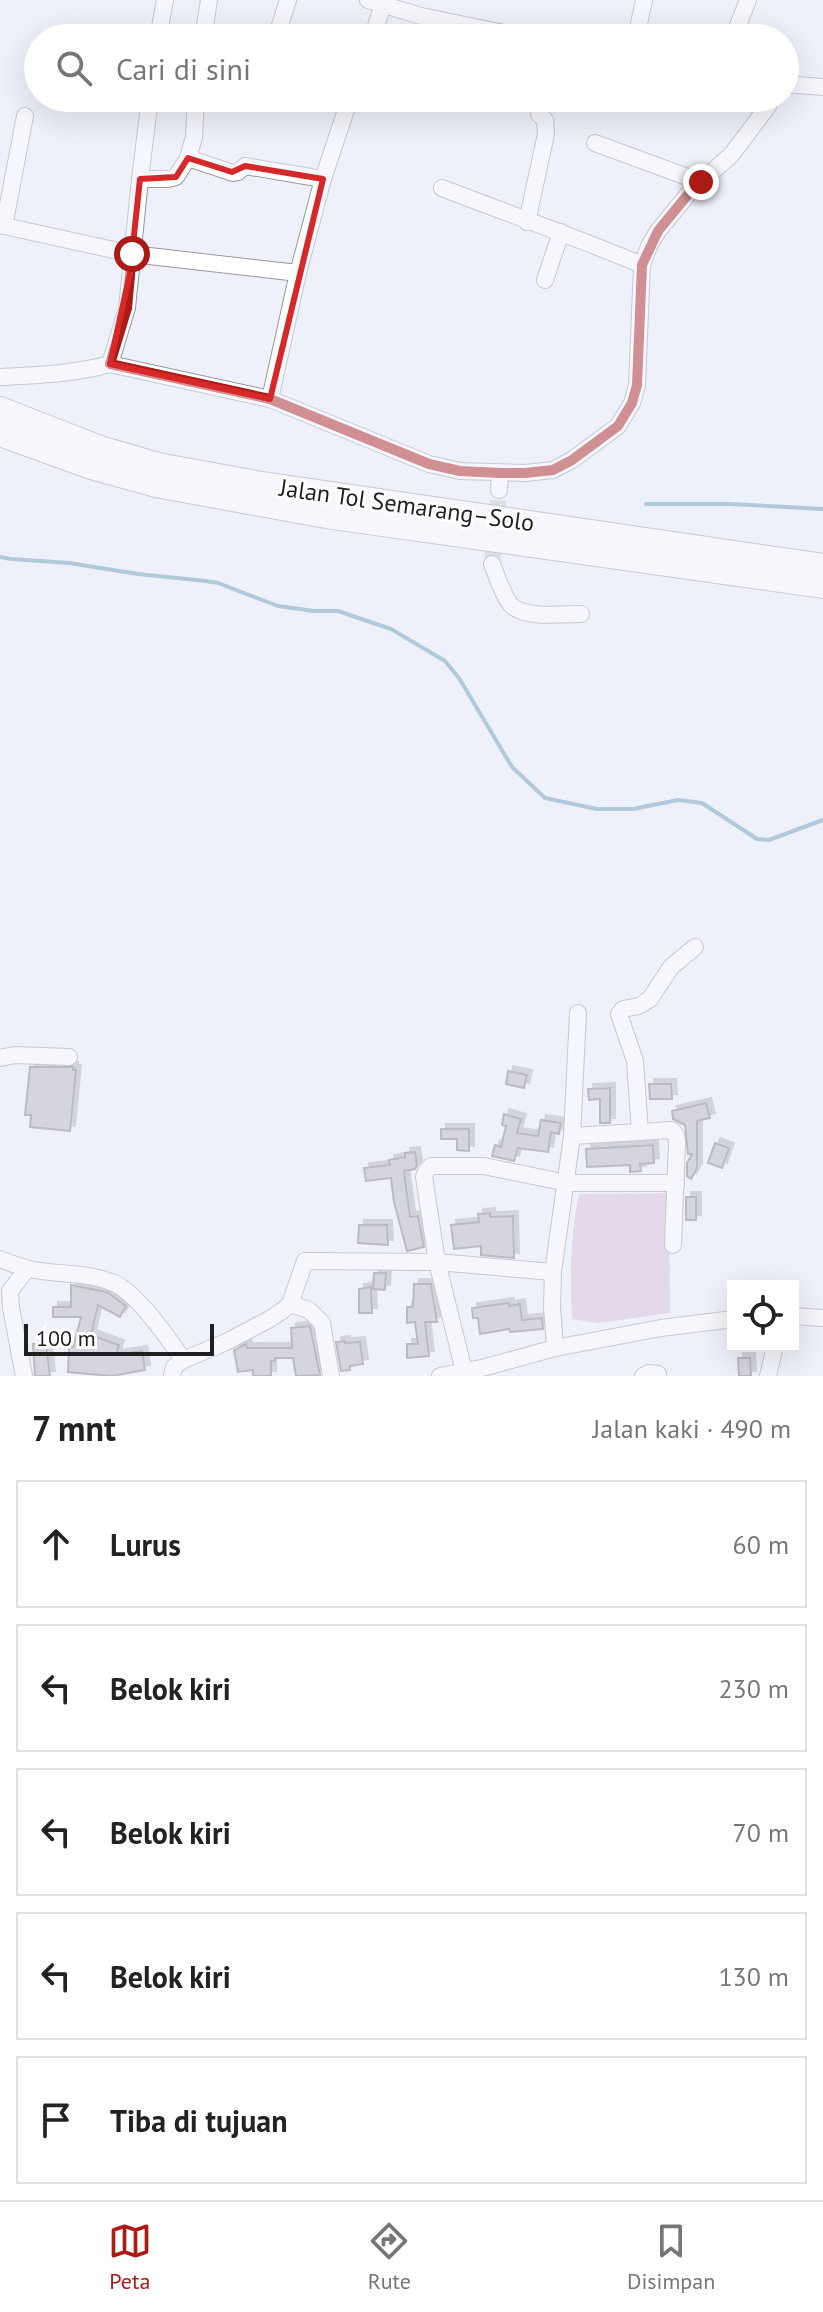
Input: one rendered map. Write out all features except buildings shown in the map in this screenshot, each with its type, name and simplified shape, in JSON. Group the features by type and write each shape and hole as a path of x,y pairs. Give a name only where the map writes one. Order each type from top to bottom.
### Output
{"highway":[{"name":"Jalan Tol Semarang–Solo","path":"0,409 100,448 158,465 256,483 823,566"},
{"name":"Jalan Tol Semarang–Solo","path":"0,434 91,467 156,485 326,516 823,586"}],"street":[{"path":"161,24 165,0"},
{"path":"205,24 209,0"},
{"path":"280,24 288,0"},
{"path":"639,24 644,0"},
{"path":"739,24 748,0"},
{"path":"374,24 376,2 457,24"},
{"path":"799,85 823,87"},
{"path":"110,364 127,308 148,112"},
{"path":"140,179 176,177 188,158 194,137 195,112"},
{"path":"270,399 298,273 323,179 345,112"},
{"path":"527,222 546,134 545,120 539,112"},
{"path":"0,377 49,374 110,364 270,399 429,464 500,481 525,473 553,470 618,426 632,403 637,385 642,265 658,231 690,192 732,154 764,112"},
{"path":"25,116 2,226 132,254 298,273"},
{"path":"595,143 701,182"},
{"path":"188,158 233,173 245,166 323,179"},
{"path":"442,188 642,265"},
{"path":"545,280 561,232"},
{"path":"492,564 511,604 518,610 581,614"},
{"path":"640,1132 635,1061 619,1014 623,1009 639,1006 650,999 671,967 695,947"},
{"path":"555,1348 553,1272 572,1136 578,1013"},
{"path":"0,1058 15,1055 69,1057"},
{"path":"572,1136 672,1130 676,1135 673,1245"},
{"path":"464,1371 437,1262 424,1177 431,1166 484,1166 567,1183 676,1183"},
{"path":"0,1259 27,1269 92,1277 125,1288 183,1360"},
{"path":"172,1376 174,1367 183,1360 257,1326 290,1304 305,1261 437,1262 553,1272"},
{"path":"24,1376 10,1291 27,1269"},
{"path":"290,1304 309,1310 322,1323 331,1376"},
{"path":"799,1316 823,1318"},
{"path":"440,1376 555,1348 661,1328 727,1320"},
{"path":"768,1376 774,1352"},
{"path":"643,1376 649,1373 658,1376"}],"highlighted area":[{"path":"188,158 232,172 245,166 323,179 270,399 110,364 130,273 140,179 176,177"}],"shaded area":[{"path":"669,1193 670,1313 598,1323 572,1319 571,1256 579,1194"}],"waterway":[{"path":"646,504 823,509"},
{"path":"0,557 218,583 278,606 338,611 391,629 445,661 459,678 512,767 545,798 597,809 633,809 678,800 702,803 757,839 769,840 823,820"}],"tunnel":[{"path":"492,564 499,490"}],"route":[{"path":"132,254 127,308 110,364 270,399 429,464 460,471 500,473 553,470 618,426 632,403 637,385 642,265 658,231 701,182"}]}
